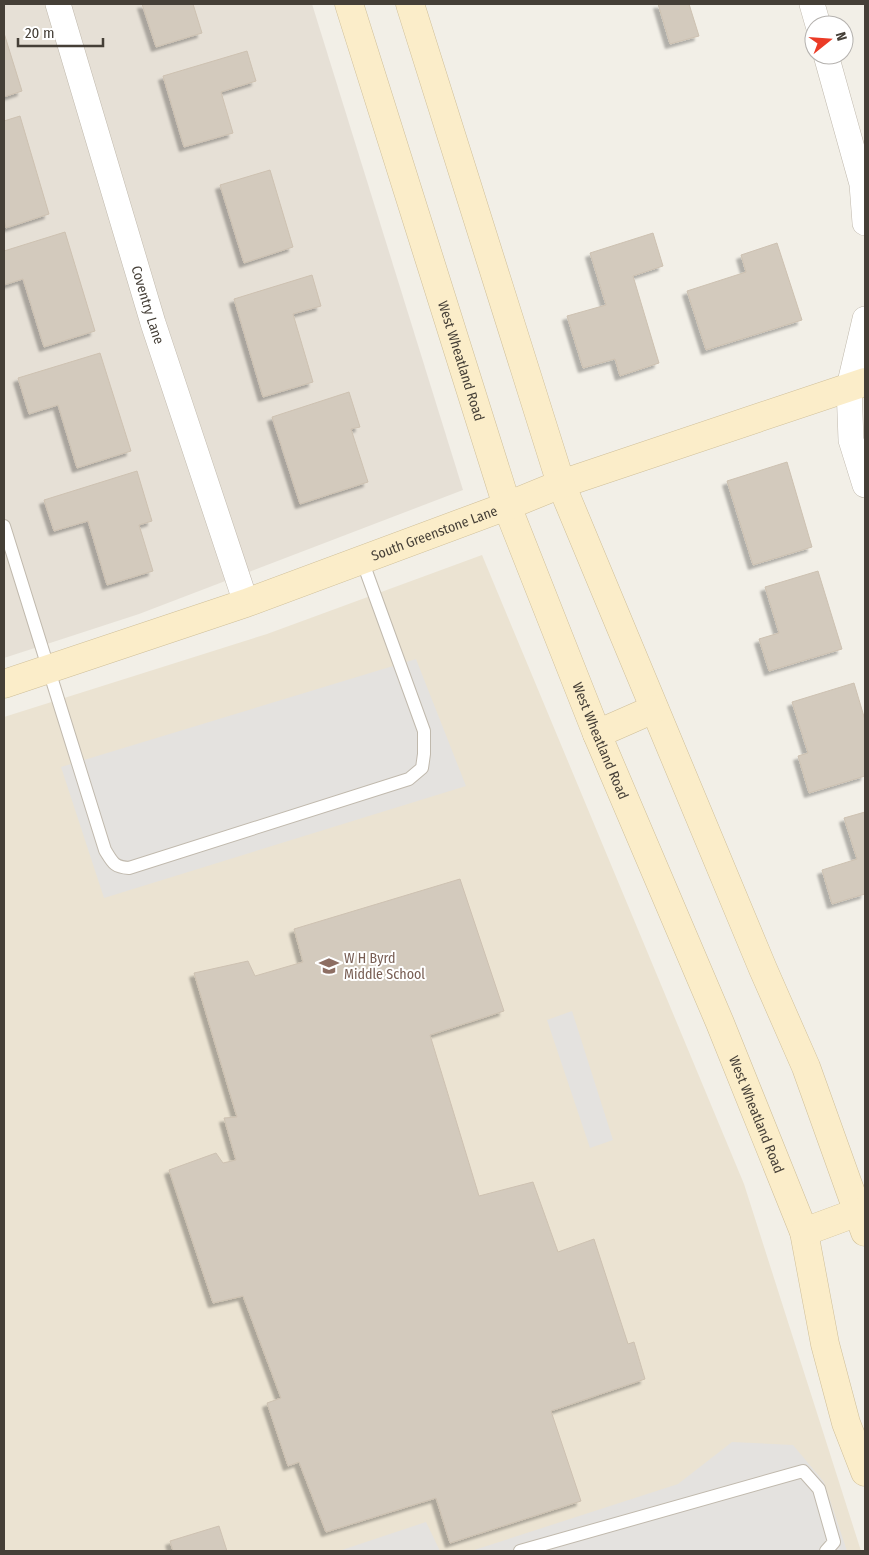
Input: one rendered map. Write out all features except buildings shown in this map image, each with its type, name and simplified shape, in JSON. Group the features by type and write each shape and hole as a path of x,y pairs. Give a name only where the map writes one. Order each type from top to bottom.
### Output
{"main road":[{"name":"West Wheatland Road","path":"349,4 507,506 597,734 720,1023 804,1232 825,1344 846,1423 865,1472"},
{"path":"410,4 561,484 763,969 806,1066 862,1222 804,1232"},
{"name":"South Greenstone Lane","path":"4,684 246,603 561,484 857,384"},
{"path":"597,734 654,709"}],"street":[{"name":"Coventry Lane","path":"58,4 153,323 246,603"},
{"path":"829,65 862,184 865,223"},
{"path":"865,319 851,440 865,485"}],"lane":[{"path":"4,526 105,850 113,863 119,867 129,868 409,778 422,768 424,730 362,560"},
{"path":"520,1551 803,1471 820,1489 834,1542 826,1551"}],"shaded area":[{"path":"4,4 312,4 463,490 139,614 4,658"},
{"name":"W H Byrd Middle School","path":"482,555 744,1184 861,1551 4,1551 4,717 267,634"},
{"path":"416,659 466,786 104,898 61,767"},
{"path":"572,1011 613,1140 590,1148 547,1020"},
{"path":"732,1442 793,1445 824,1482 847,1551 471,1551 678,1484"},
{"path":"426,1522 440,1551 339,1551"}],"place":[{"name":"W H Byrd Middle School","path":"329,966"}]}
